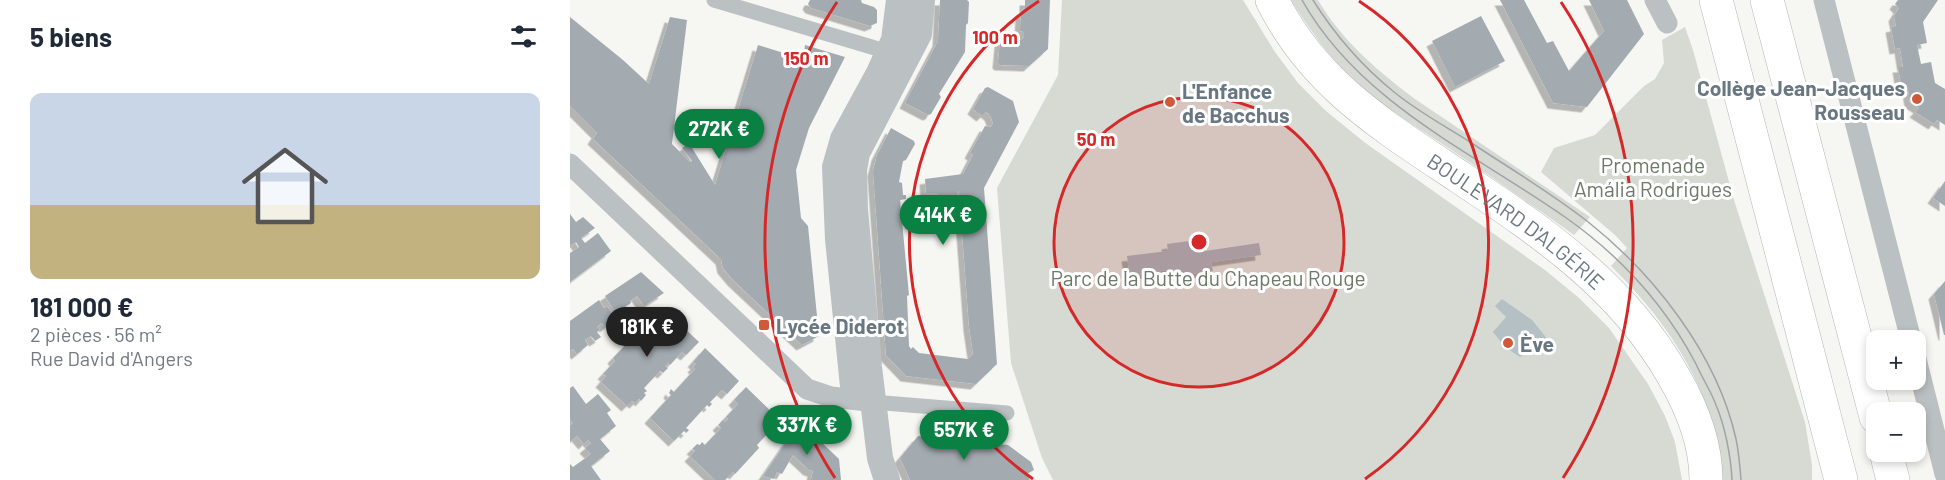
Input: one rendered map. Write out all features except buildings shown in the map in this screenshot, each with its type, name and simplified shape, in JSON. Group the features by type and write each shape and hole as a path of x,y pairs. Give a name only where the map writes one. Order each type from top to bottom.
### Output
{"main road":[{"name":"BOULEVARD D'ALGÉRIE","path":"1272,0 1282,19 1310,58 1344,96 1379,123 1559,247 1602,284 1637,321 1662,355 1683,393 1698,432 1706,467 1706,480"},
{"path":"1716,0 1836,472"},
{"path":"1767,0 1872,402"},
{"path":"1888,462 1893,480"}],"street":[{"path":"714,0 887,53"},
{"path":"886,480 863,401 838,238 835,167 843,140 894,40 899,0"},
{"path":"872,480 864,460 854,170 857,153 919,34 922,0"},
{"path":"1655,0 1667,23"},
{"path":"1824,0 1908,330"},
{"path":"570,164 807,389 831,397 863,401 1007,413"},
{"path":"1924,390 1945,474"}],"green space":[{"name":"Parc de la Butte du Chapeau Rouge","path":"1062,0 1243,0 1275,52 1298,83 1326,111 1364,142 1545,270 1579,298 1609,328 1648,384 1665,416 1675,442 1682,480 1053,480 1042,458 1011,363 997,188 1058,75"},
{"path":"1291,0 1318,0 1349,42 1401,88 1590,217 1574,235 1390,109 1356,82 1338,64 1313,33"},
{"name":"Promenade Amália Rodrigues","path":"1685,27 1734,200 1805,422 1812,480 1723,480 1710,417 1687,363 1654,313 1611,266 1627,248 1541,172 1554,148 1595,135 1644,86 1655,79 1664,63 1662,40"}],"shaded area":[{"path":"1502,299 1532,320 1553,346 1546,353 1536,344 1520,357 1505,347 1493,332 1506,317 1495,306"}],"tram line":[{"path":"1302,0 1326,36 1354,68 1386,96 1456,147 1565,217 1604,248 1639,283 1684,342 1712,395 1725,432 1732,480"},
{"path":"1313,0 1350,49 1394,92 1573,210 1636,265 1680,318 1714,377 1727,407 1736,439 1741,480"}],"place":[{"name":"Collège Jean-Jacques Rousseau","path":"1917,99"},
{"name":"L'Enfance de Bacchus","path":"1170,102"},
{"name":"Lycée Diderot","path":"764,325"},
{"name":"Ève","path":"1508,343"}]}
